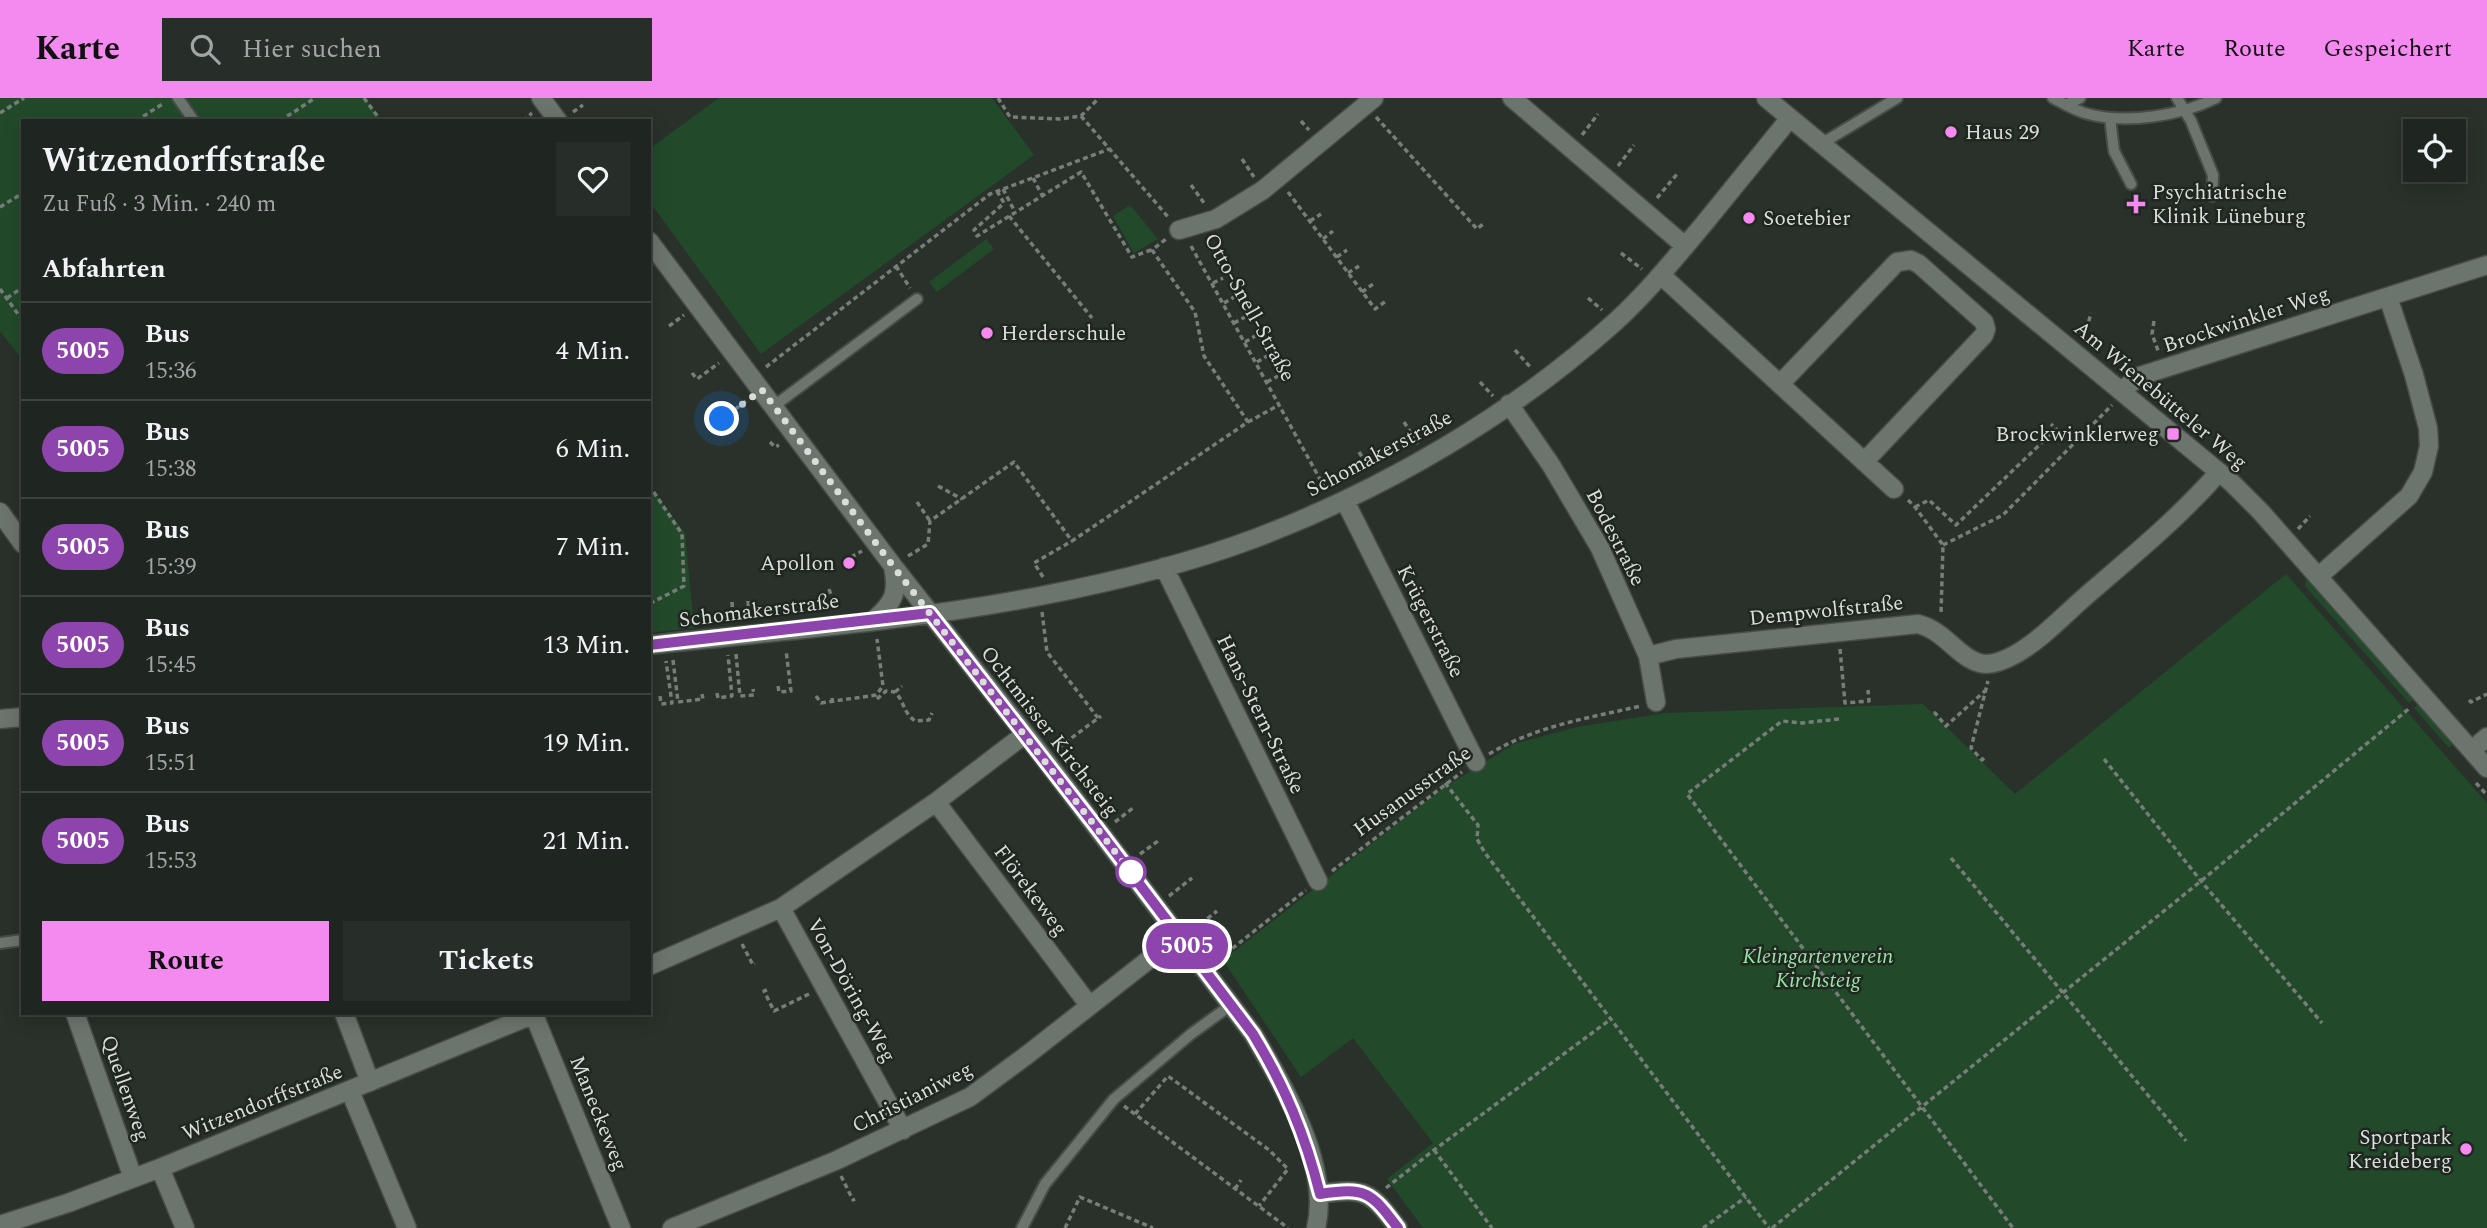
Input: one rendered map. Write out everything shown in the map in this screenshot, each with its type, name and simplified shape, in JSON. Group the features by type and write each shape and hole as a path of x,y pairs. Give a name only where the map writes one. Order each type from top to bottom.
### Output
{"street":[{"path":"541,98 557,119"},
{"path":"1512,98 1685,246"},
{"name":"Am Wienebütteler Weg","path":"1766,98 2068,348 2117,397 2219,472 2261,512 2487,768"},
{"name":"Otto-Snell-Straße","path":"1179,230 1216,219 1277,178 1370,102"},
{"name":"Schomakerstraße","path":"661,644 930,613 1040,596 1164,567 1253,539 1340,503 1426,456 1509,404 1615,322 1659,278 1790,118"},
{"name":"Ochtmisser Kirchsteig","path":"651,245 893,566 1186,933 1275,1069 1293,1107 1320,1194"},
{"path":"1780,384 1897,262 1911,260 1919,264 1984,322 1984,335 1864,462"},
{"name":"Brockwinkler Weg","path":"2117,397 2140,376 2487,265"},
{"path":"1659,278 1894,489"},
{"path":"2318,577 2409,496 2423,472 2429,446 2428,428 2388,297"},
{"name":"Bodestraße","path":"1509,404 1551,465 1600,548 1648,656 1656,702"},
{"name":"Dempwolfstraße","path":"1648,656 1676,649 1919,624 1939,633 1965,657 1977,663 1988,664 2017,654 2170,523 2219,472"},
{"name":"Krügerstraße","path":"1340,503 1476,762"},
{"path":"0,512 21,541"},
{"path":"874,620 894,597 896,583 893,566"},
{"name":"Hans-Stern-Straße","path":"1164,567 1318,881"},
{"path":"0,719 21,717"},
{"path":"651,965 781,908 936,802 1025,734"},
{"path":"2472,750 2487,737"},
{"name":"Flörekeweg","path":"936,802 1089,1005"},
{"name":"Von-Döring-Weg","path":"781,908 903,1130"},
{"name":"Christianiweg","path":"672,1228 835,1161 970,1097 1186,933"},
{"name":"Quellenweg","path":"76,1015 133,1178"},
{"path":"345,1015 370,1082"},
{"name":"Witzendorffstraße","path":"0,1225 160,1168 533,1015"},
{"name":"Maneckeweg","path":"535,1015 621,1228"},
{"path":"350,1091 407,1228"},
{"path":"160,1168 185,1228"},
{"path":"1316,1228 1320,1194 1343,1190 1362,1192 1377,1199 1398,1228"}],"lane":[{"path":"178,98 193,119"},
{"path":"1821,144 1897,98"},
{"path":"2053,98 2085,114 2110,118 2135,118 2186,109 2216,98"},
{"path":"2066,105 2080,98"},
{"path":"2178,98 2186,109 2213,175 2212,196"},
{"path":"2110,118 2113,151 2130,184"},
{"path":"774,406 915,296"},
{"path":"0,943 21,940"},
{"path":"1022,1228 1045,1184 1114,1099 1191,1034 1231,1005"}],"path":[{"path":"0,113 24,98"},
{"path":"139,119 172,98"},
{"path":"283,119 315,98"},
{"path":"364,98 380,119"},
{"path":"998,98 1010,117 1060,119 1082,116 1099,98"},
{"path":"1370,102 1405,150 1433,182 1477,229 1483,224"},
{"path":"1572,149 1598,114"},
{"path":"997,191 1004,203 974,230 977,236 1081,172 1132,257 1152,250 1179,230 1082,116"},
{"path":"1405,150 1412,145"},
{"path":"1607,179 1634,145"},
{"path":"715,413 722,419 757,384 896,266 990,194 1109,149"},
{"path":"1419,165 1425,160"},
{"path":"1646,212 1678,173"},
{"path":"1433,182 1440,176"},
{"path":"1033,178 1042,195"},
{"path":"1277,178 1375,309 1386,301"},
{"path":"1003,189 1015,212"},
{"path":"0,207 21,194"},
{"path":"1449,199 1455,194"},
{"path":"1463,214 1469,209"},
{"path":"1310,221 1321,214"},
{"path":"1009,216 1092,318"},
{"name":"Otto-Snell-Straße","path":"1179,230 1213,283 1279,405 1340,503"},
{"path":"1323,239 1334,231"},
{"path":"1152,250 1195,312 1204,356 1248,422"},
{"path":"1337,257 1347,250"},
{"path":"1621,253 1659,278"},
{"path":"896,266 915,296"},
{"path":"1349,273 1359,266"},
{"path":"1213,283 1223,278"},
{"path":"1362,292 1373,284"},
{"path":"6,298 21,288"},
{"path":"0,289 21,318"},
{"path":"1224,303 1234,297"},
{"path":"2068,348 2088,324 2091,313"},
{"path":"1234,323 1245,317"},
{"path":"2154,321 2152,334 2165,369"},
{"path":"1245,342 1255,336"},
{"path":"1515,350 1542,381"},
{"path":"692,373 697,379 733,352"},
{"path":"1256,363 1267,356"},
{"path":"1266,382 1278,376"},
{"path":"1943,545 2003,515 2117,397"},
{"path":"1034,563 1072,541 1248,422 1279,405"},
{"path":"1404,422 1426,456"},
{"path":"1915,507 1929,500 1956,525 2056,429 2051,424"},
{"path":"2013,460 2019,465"},
{"path":"930,521 1014,462 1072,541"},
{"path":"1027,479 1032,476"},
{"path":"938,486 962,499"},
{"path":"651,488 682,534 684,586 651,603"},
{"path":"1894,489 1915,507 1943,545 1939,633"},
{"path":"1978,494 1984,499"},
{"path":"893,566 928,544 930,521 917,502"},
{"path":"1043,615 1047,652 1100,717 1057,749"},
{"path":"874,620 883,686 886,691"},
{"path":"778,686 779,692 791,691 784,630"},
{"path":"1838,631 1845,703 1869,701 1868,690"},
{"path":"730,636 740,696 754,695 753,689"},
{"path":"717,693 718,698 732,696 730,636"},
{"path":"661,644 678,702 703,699 702,694"},
{"path":"660,696 661,704 672,703 661,644"},
{"path":"816,696 821,703 876,695 883,686"},
{"path":"895,692 902,686"},
{"path":"1936,712 1946,726 1988,688 1971,748 1982,760 1984,758"},
{"path":"877,699 886,691 895,692 904,698 904,711 915,721 929,720 932,713"},
{"path":"2469,700 2471,702 2487,695"},
{"path":"1445,783 1478,825 1477,839 1485,853 1771,1228 2202,881 2424,696"},
{"name":"Husanusstraße","path":"1216,962 1445,783 1514,739 1549,726 1656,702"},
{"path":"1839,719 1802,723 1782,721 1687,794 2013,1228"},
{"path":"2104,759 2202,881 2322,1023"},
{"path":"1113,824 1133,808"},
{"path":"1137,856 1158,841"},
{"path":"1951,858 2186,1141"},
{"path":"1167,897 1192,878"},
{"path":"1186,933 1217,911"},
{"path":"735,929 753,965 755,964"},
{"path":"767,990 764,991 774,1011 824,987"},
{"path":"1377,1199 1388,1186 1434,1150 1611,1019"},
{"path":"1135,1114 1168,1076 1269,1150 1288,1169 1259,1206"},
{"path":"1114,1099 1288,1228"},
{"path":"1165,1136 1170,1132"},
{"path":"1434,1150 1492,1228"},
{"path":"1200,1163 1204,1158"},
{"path":"835,1161 853,1200 855,1199"},
{"path":"1235,1189 1241,1180"},
{"path":"1065,1228 1080,1197 1153,1228"},
{"path":"1703,1228 1746,1197"}],"green space":[{"path":"0,98 365,98 381,119 21,119 21,358 0,331"},
{"path":"719,98 992,98 1034,155 761,354 651,204 651,148"},
{"path":"1130,205 1158,239 1134,253 1113,216"},
{"path":"986,239 994,249 937,292 929,282"},
{"path":"651,488 685,533 694,628 651,633"},
{"name":"Kleingartenverein Kirchsteig","path":"2286,574 2487,803 2487,1228 1423,1228 1387,1179 1433,1143 1353,1038 1301,1077 1223,960 1442,789 1514,744 1577,727 1665,713 1923,704 2015,794"},
{"path":"2306,579 2414,699 2409,703 2305,586"},
{"path":"2419,703 2454,743 2449,748 2414,708"}],"bus line":[{"name":"5005","path":"651,645 930,613 1037,749 1253,1034 1275,1069 1293,1107 1320,1194 1343,1190 1362,1192 1377,1199 1398,1228"}],"place":[{"name":"Haus 29","path":"1951,132"},
{"name":"Psychiatrische Klinik Lüneburg","path":"2136,204"},
{"name":"Soetebier","path":"1749,218"},
{"name":"Herderschule","path":"987,333"},
{"name":"Brockwinklerweg","path":"2173,434"},
{"name":"Apollon","path":"849,563"},
{"name":"Sportpark Kreideberg","path":"2466,1149"}],"route":[{"path":"722,419 762,390 893,566 1137,880 1131,872"}]}
